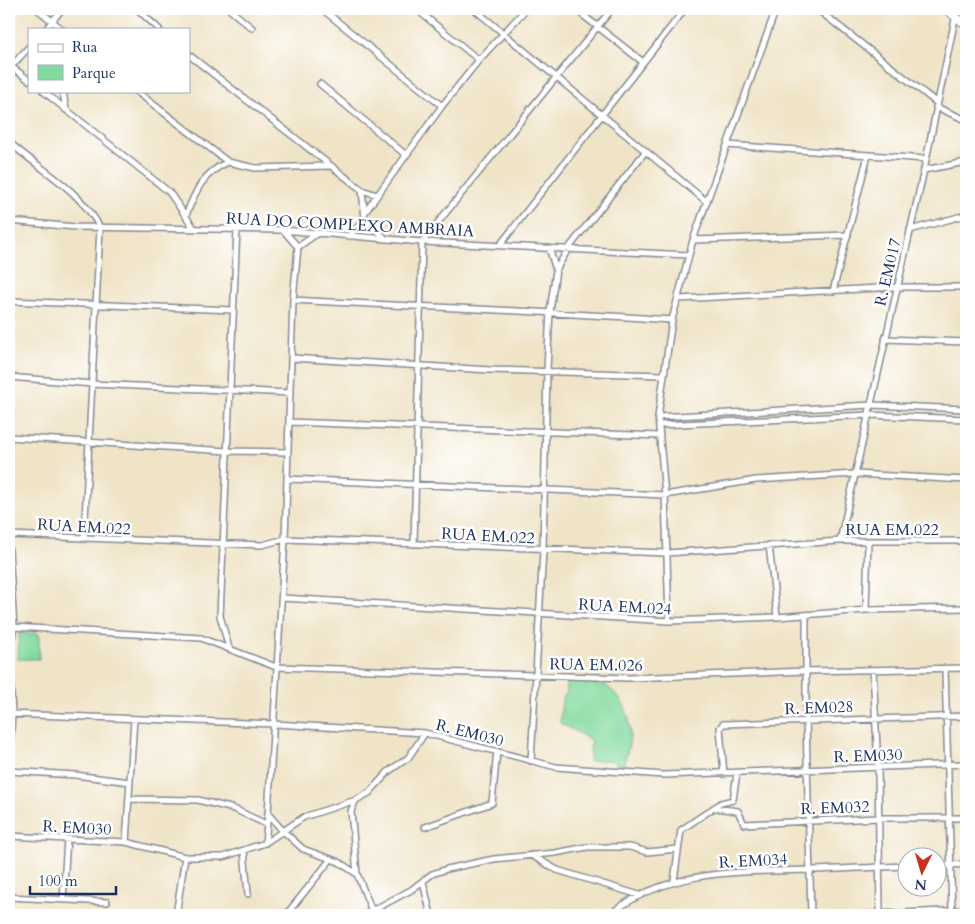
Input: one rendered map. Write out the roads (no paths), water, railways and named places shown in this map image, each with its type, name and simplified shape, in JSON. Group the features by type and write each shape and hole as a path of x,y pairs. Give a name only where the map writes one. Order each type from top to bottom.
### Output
{"street":[{"path":"37,9 61,28"},
{"path":"47,28 62,9"},
{"path":"137,9 158,28"},
{"path":"229,9 252,28"},
{"path":"322,9 442,106"},
{"path":"416,9 479,60"},
{"path":"474,9 707,202"},
{"path":"366,211 442,106 479,60 526,9"},
{"path":"575,9 643,62"},
{"path":"414,544 422,242 612,9"},
{"path":"500,245 685,9"},
{"path":"669,621 665,495 658,416 662,375 672,320 693,240 776,9"},
{"path":"817,9 937,105 966,120"},
{"path":"945,9 966,25"},
{"name":"R. EM017","path":"840,541 924,170 957,9"},
{"path":"28,48 9,66 28,79"},
{"path":"190,55 362,190 377,195"},
{"path":"320,84 406,155"},
{"path":"43,92 169,192 194,228"},
{"path":"64,92 66,110"},
{"path":"137,92 228,162 255,168 330,166"},
{"path":"9,142 83,202 94,214 100,228 84,539"},
{"path":"727,145 926,159"},
{"path":"531,761 538,613 544,550 547,370 550,311 556,270 568,249 645,152"},
{"path":"832,291 868,155"},
{"path":"186,215 196,190 211,171 228,162"},
{"path":"924,170 966,162"},
{"path":"348,236 365,219 366,211 362,190"},
{"path":"910,230 966,215"},
{"path":"365,219 386,240"},
{"name":"RUA DO COMPLEXO AMBRAIA","path":"10,220 100,228 283,230 316,235 386,240 689,256"},
{"path":"229,648 220,616 237,229"},
{"path":"265,843 275,724 276,667 282,598 288,479 293,300 298,247 283,230"},
{"path":"693,240 848,234"},
{"path":"298,247 316,235"},
{"path":"549,248 556,270"},
{"path":"679,299 896,287 966,287"},
{"path":"293,300 420,307 550,311 672,320"},
{"path":"9,301 233,310"},
{"path":"885,339 966,342"},
{"path":"291,358 419,366 662,375"},
{"path":"9,377 92,384 290,393"},
{"path":"658,416 870,405 966,409"},
{"path":"659,425 868,415 966,419"},
{"path":"289,422 546,430 660,436"},
{"path":"9,437 227,451 288,452"},
{"path":"288,479 665,495 756,480 856,474 966,480"},
{"name":"RUA EM.022","path":"9,535 262,545 285,539 544,550 668,553 840,541 966,540"},
{"path":"866,610 868,541"},
{"path":"769,545 777,617"},
{"path":"9,550 10,590 14,627 9,652 9,763"},
{"name":"RUA EM.024","path":"282,598 669,621 777,617 866,610 966,608"},
{"path":"806,615 805,671 812,870 811,915"},
{"name":"RUA EM.026","path":"14,627 201,638 276,667 629,678 805,671 966,668"},
{"path":"945,669 952,911"},
{"path":"873,670 878,767 880,914"},
{"path":"10,714 275,724 425,733"},
{"name":"R. EM028","path":"724,774 721,725 806,720 966,716"},
{"path":"126,842 134,719"},
{"name":"R. EM030","path":"9,836 126,842 185,857 209,858 244,851 265,843 304,817 356,800 369,793 390,771 408,758 425,733 556,767 664,775 966,764"},
{"path":"425,827 492,803 497,751"},
{"path":"9,771 75,775 130,782"},
{"path":"674,881 681,831 685,826 721,803 733,800 737,773"},
{"path":"130,799 198,800 234,809 266,824"},
{"path":"356,800 351,811 357,874 372,911"},
{"name":"R. EM032","path":"715,808 738,811 744,824 879,818 966,818"},
{"path":"268,814 303,849 331,859 357,874"},
{"path":"63,900 66,839"},
{"path":"364,915 423,882 432,874 447,869 530,854 604,846 630,847 646,852 678,850"},
{"path":"244,851 248,894"},
{"path":"543,862 544,853"},
{"path":"530,854 557,870 639,895"},
{"path":"176,915 185,857"},
{"path":"286,915 331,859"},
{"path":"950,866 966,864"},
{"name":"R. EM034","path":"609,915 639,895 674,881 732,872 898,866"},
{"path":"423,882 431,915"},
{"path":"9,897 107,902"},
{"path":"857,915 966,910"}]}
